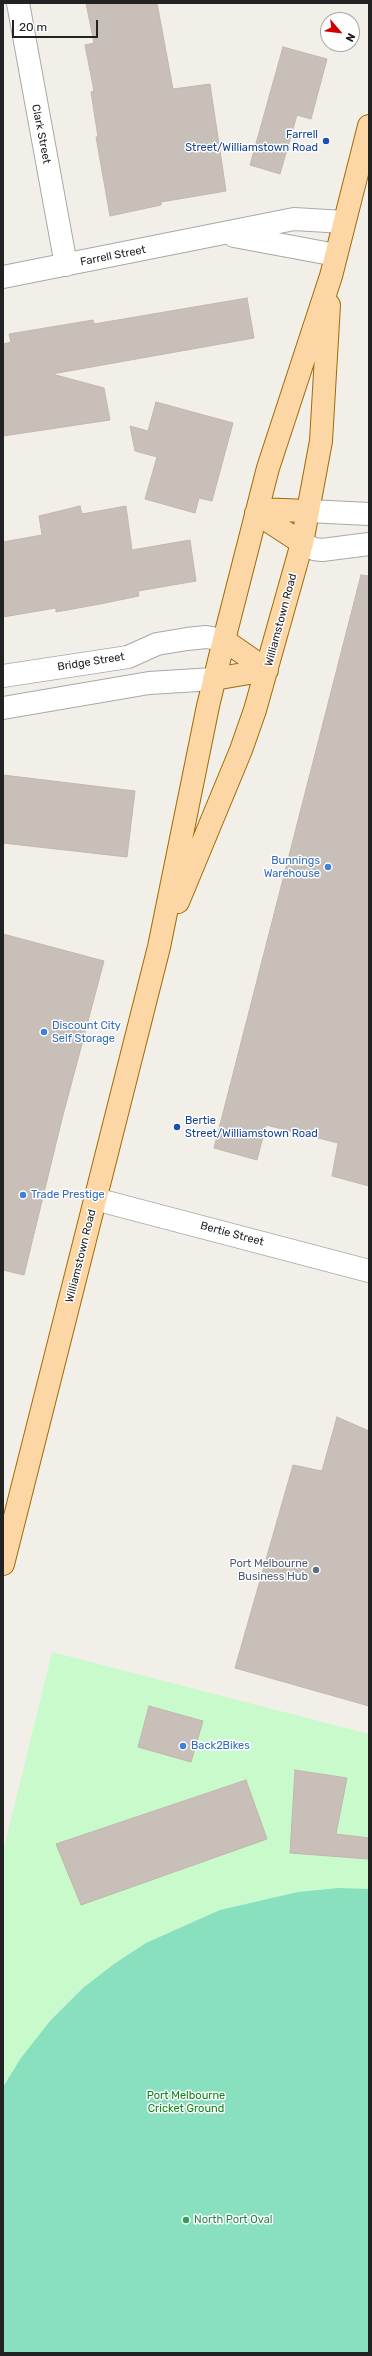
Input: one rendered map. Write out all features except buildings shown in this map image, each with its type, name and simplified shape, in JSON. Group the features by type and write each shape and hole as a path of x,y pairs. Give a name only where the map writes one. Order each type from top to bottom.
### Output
{"main road":[{"name":"Williamstown Road","path":"3,1564 159,947 214,680 224,640 268,468 333,265 369,126"},
{"name":"Williamstown Road","path":"159,947 241,750 267,670 302,543 324,413 333,265"},
{"path":"257,511 308,511"},
{"path":"257,511 302,543"},
{"path":"224,640 267,670"},
{"path":"214,680 267,670"}],"street":[{"name":"Clark Street","path":"18,3 66,265"},
{"name":"Farrell Street","path":"3,277 294,219 344,222"},
{"name":"Farrell Street","path":"223,234 333,265"},
{"path":"308,511 369,514"},
{"path":"302,543 314,549 322,550 369,544"},
{"name":"Bridge Street","path":"3,676 128,657 158,644 187,639 206,637 224,640"},
{"path":"3,708 149,683 214,680"},
{"name":"Bertie Street","path":"95,1199 369,1271"}],"green space":[{"name":"North Port Oval","path":"52,1652 369,1734 369,2353 3,2353 3,1852"},
{"name":"North Port Oval","path":"339,1888 369,1889 369,2353 3,2353 3,2087 21,2058 50,2021 83,1988 114,1964 146,1943 220,1910 298,1892"}],"place":[{"name":"Farrell Street/Williamstown Road","path":"326,141"},
{"name":"Bunnings Warehouse","path":"328,867"},
{"name":"Discount City Self Storage","path":"44,1032"},
{"name":"Bertie Street/Williamstown Road","path":"177,1127"},
{"name":"Trade Prestige","path":"23,1195"},
{"name":"Port Melbourne Business Hub","path":"316,1570"},
{"name":"Back2Bikes","path":"183,1746"},
{"name":"North Port Oval","path":"186,2220"}],"park label":[{"name":"Port Melbourne Cricket Ground","path":"186,2102"}]}
